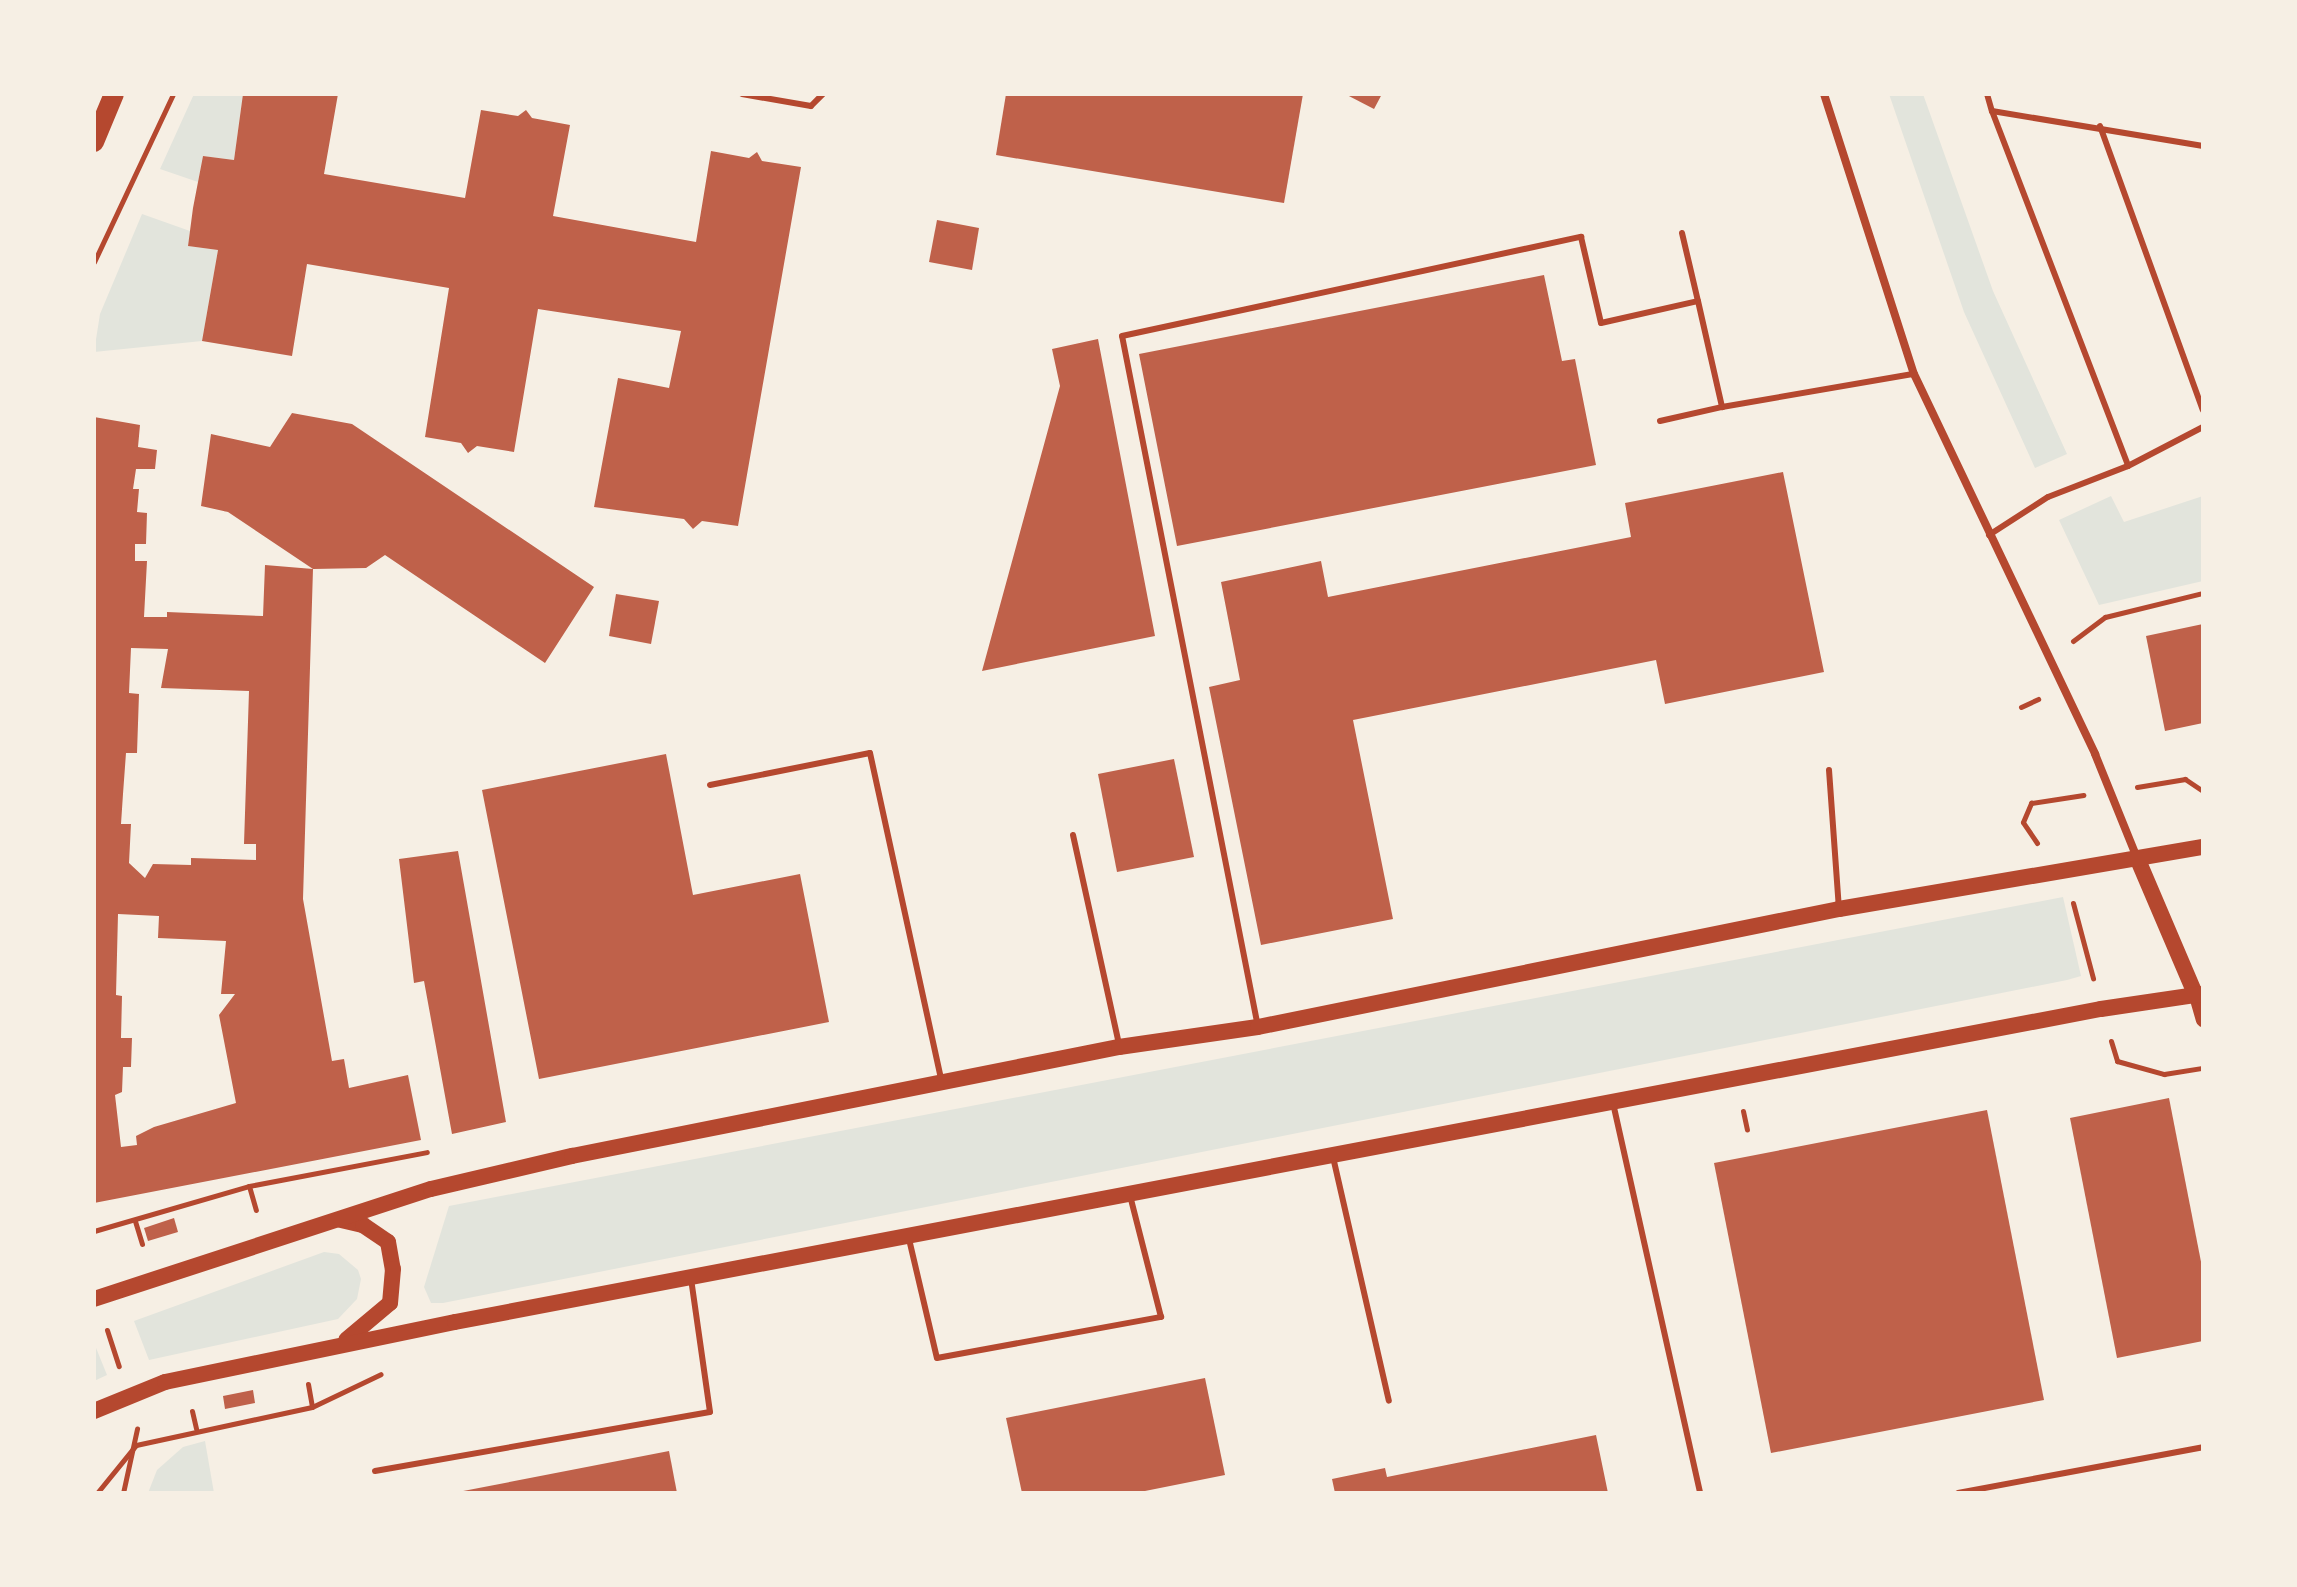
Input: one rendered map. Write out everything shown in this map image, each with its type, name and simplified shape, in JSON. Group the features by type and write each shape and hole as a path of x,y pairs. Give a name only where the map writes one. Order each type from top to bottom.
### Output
{"main road":[{"path":"94,142 114,94"},
{"path":"95,1298 431,1189 572,1156 943,1086 1119,1047 1258,1027 1839,909 2203,847"},
{"path":"94,1411 165,1382 338,1346 2101,1009 2199,995 2138,860"},
{"path":"338,1346 380,1316 394,1287 388,1242 363,1225 341,1220"}],"street":[{"path":"1824,94 1914,374 2111,791 2138,860"},
{"path":"2199,995 2203,1020"}],"lane":[{"path":"742,94 811,106 823,94"},
{"path":"1987,94 2128,466"},
{"path":"1992,111 2100,126 2203,146"},
{"path":"2100,126 2203,410"},
{"path":"1682,233 1722,407"},
{"path":"1258,1027 1122,336 1581,237 1601,323 1698,301"},
{"path":"1660,421 1722,407 1914,374"},
{"path":"1988,535 2048,497 2128,466 2203,427"},
{"path":"710,785 870,753 943,1086"},
{"path":"1829,770 1839,909"},
{"path":"1073,835 1119,1047"},
{"path":"1613,1103 1700,1493"},
{"path":"1333,1157 1389,1401"},
{"path":"909,1237 937,1358 1161,1317 1130,1195"},
{"path":"375,1471 710,1412 691,1278"},
{"path":"1958,1493 2203,1447"}],"path":[{"path":"94,262 173,94"},
{"path":"2049,658 2105,617 2203,593"},
{"path":"2203,791 2185,779 2031,803 2023,822 2074,904 2117,1061 2164,1074 2203,1068"},
{"path":"94,1231 249,1186 433,1151"},
{"path":"249,1186 256,1210"},
{"path":"135,1221 142,1244"},
{"path":"107,1331 120,1368"},
{"path":"97,1493 136,1445 196,1429 312,1407 395,1366"},
{"path":"307,1378 312,1407"},
{"path":"190,1402 196,1429"},
{"path":"123,1493 136,1445"}],"shaded area":[{"path":"194,94 243,94 234,160 203,156 198,182 160,169"},
{"path":"1889,94 1923,94 1993,291 2067,454 2035,468 1964,312"},
{"path":"142,214 190,231 188,246 218,250 202,341 94,352 100,314"},
{"path":"2111,496 2124,522 2203,496 2203,581 2099,605 2059,520"},
{"path":"2063,897 2081,976 2067,980 443,1303 431,1303 424,1287 449,1206"},
{"path":"324,1252 339,1254 358,1270 361,1279 357,1299 338,1319 149,1360 134,1321"},
{"path":"94,1343 107,1375 94,1381"},
{"path":"205,1441 214,1493 148,1493 157,1470 183,1447"}],"building":[{"path":"243,94 338,94 324,174 465,198 481,110 518,116 526,110 532,118 570,125 553,216 696,242 711,151 749,158 757,152 762,161 801,167 738,526 702,521 693,529 684,519 594,507 618,378 669,388 681,331 538,309 514,452 477,446 468,453 461,443 425,437 449,288 307,264 292,356 202,341 218,250 188,246 193,208 203,156 234,160"},
{"path":"1006,94 1303,94 1284,203 996,155"},
{"path":"1345,94 1382,94 1374,109"},
{"path":"937,220 979,228 972,270 929,262"},
{"path":"1544,275 1562,361 1575,359 1596,465 1177,546 1139,354"},
{"path":"1098,339 1155,636 982,671 1060,386 1052,349"},
{"path":"292,413 352,424 594,587 545,663 385,555 366,568 313,569 228,512 201,506 211,434 270,447"},
{"path":"94,417 140,425 138,447 157,450 155,469 136,469 133,489 139,489 137,512 147,513 146,544 135,544 135,561 147,561 144,617 167,617 167,612 263,616 265,565 313,569 303,899 332,1061 344,1059 349,1088 408,1075 421,1140 94,1203","holes":["131,648 168,649 161,688 249,691 244,844 256,844 256,860 191,858 191,865 153,864 145,878 129,863 131,824 121,824 126,753 137,753 139,694 129,693","118,914 159,916 158,938 226,941 221,994 235,994 219,1015 236,1103 154,1127 136,1136 137,1145 121,1147 115,1095 122,1092 123,1067 131,1067 132,1038 121,1038 122,996 116,995"]},
{"path":"1783,472 1824,672 1665,704 1656,660 1353,720 1393,919 1261,945 1209,687 1240,680 1221,582 1321,561 1328,597 1631,537 1625,503"},
{"path":"616,594 659,601 651,644 609,636"},
{"path":"2203,624 2203,723 2165,731 2146,636"},
{"path":"666,754 693,895 800,874 829,1022 539,1079 482,790"},
{"path":"1174,759 1194,857 1117,872 1098,774"},
{"path":"458,851 506,1122 452,1134 424,981 414,983 399,859"},
{"path":"2169,1098 2203,1272 2203,1341 2117,1358 2070,1118"},
{"path":"1987,1110 2044,1400 1771,1453 1714,1163"},
{"path":"174,1218 178,1232 148,1241 144,1228"},
{"path":"1205,1378 1225,1475 1135,1493 1022,1493 1006,1418"},
{"path":"253,1390 255,1403 225,1409 223,1396"},
{"path":"1596,1435 1608,1493 1335,1493 1332,1479 1385,1468 1387,1477"},
{"path":"669,1451 677,1493 458,1493 458,1492"}]}
